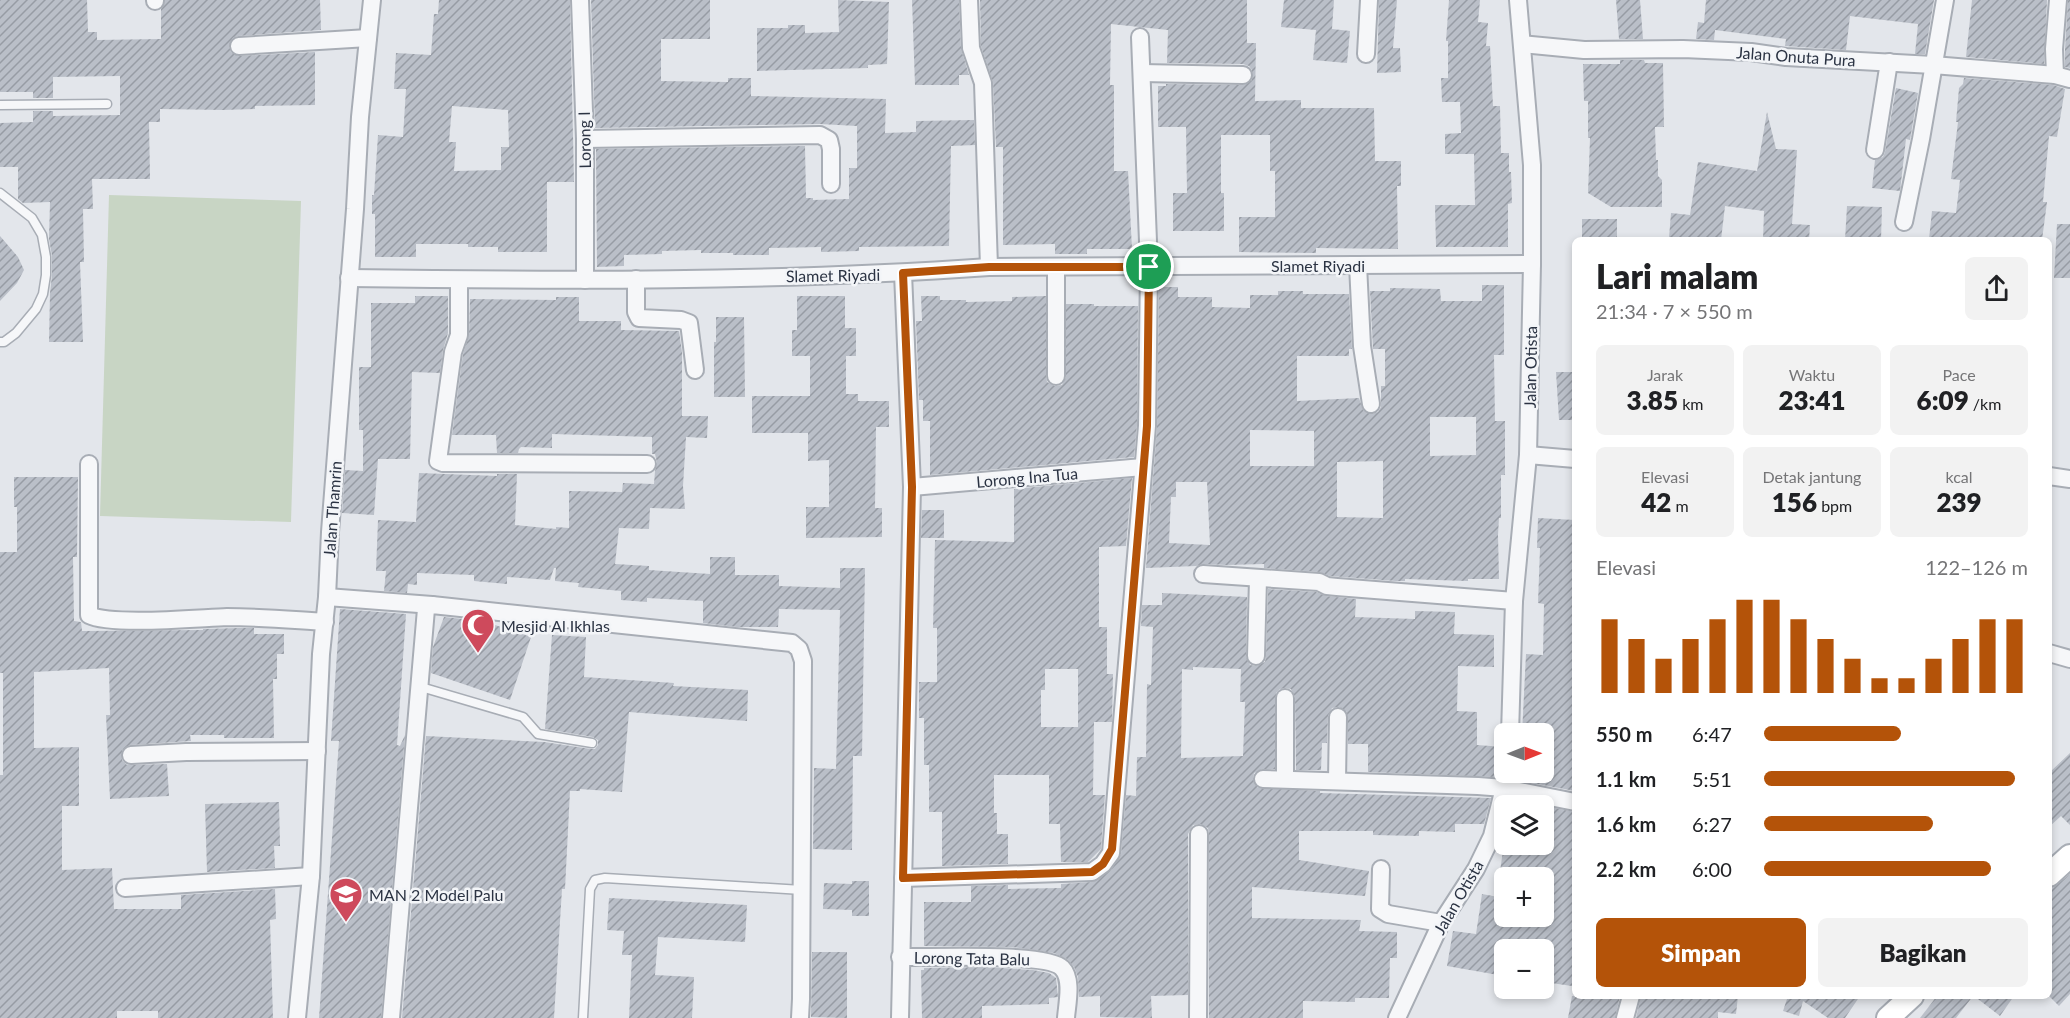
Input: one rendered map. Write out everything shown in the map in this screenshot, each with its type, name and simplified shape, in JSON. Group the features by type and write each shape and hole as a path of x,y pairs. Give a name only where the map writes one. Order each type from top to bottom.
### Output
{"street":[{"name":"Jalan Thamrin","path":"297,1018 311,876 330,532 360,117 372,0"},
{"name":"Lorong I","path":"580,0 585,139 585,280"},
{"path":"969,0 971,48 983,83 989,267"},
{"path":"1366,54 1369,0"},
{"name":"Jalan Otista","path":"1510,723 1514,601 1528,455 1532,264 1532,165 1518,0"},
{"path":"1904,222 1945,0"},
{"path":"2058,0 2054,49 2062,77"},
{"path":"903,878 1092,872 1103,864 1111,853 1147,426 1149,267 1140,37"},
{"path":"239,46 368,39"},
{"name":"Jalan Onuta Pura","path":"1522,44 1584,50 1740,51 1786,57 1933,65 2062,77"},
{"path":"1875,150 1889,62"},
{"path":"1142,73 1243,75"},
{"path":"585,139 820,135 829,140 831,184"},
{"name":"Slamet Riyadi","path":"349,278 585,280 903,273 989,267 1532,264"},
{"path":"1358,265 1362,346 1371,404"},
{"path":"1056,267 1056,376"},
{"path":"900,1018 912,487 903,273"},
{"path":"636,279 636,312 639,318 681,320 689,323 695,370"},
{"path":"459,280 459,335 453,352 438,461 443,463 647,464"},
{"path":"1528,455 1572,459"},
{"path":"89,464 87,608 89,615 96,619 229,617 324,622"},
{"name":"Lorong Ina Tua","path":"912,487 1143,467"},
{"path":"2052,477 2070,479"},
{"path":"1203,574 1319,582 1326,586 1336,587 1514,601"},
{"path":"1256,656 1258,579"},
{"path":"327,597 432,605 792,643 799,649 803,661 800,1018"},
{"path":"391,1018 426,609 432,605"},
{"path":"2052,654 2070,659"},
{"path":"1285,698 1285,779"},
{"path":"1337,781 1338,717"},
{"path":"131,755 317,750"},
{"path":"1263,779 1494,780"},
{"name":"Jalan Otista","path":"1397,1018 1441,923 1476,869 1492,836 1504,783"},
{"path":"1515,783 1572,801"},
{"path":"1198,1018 1199,834"},
{"path":"2052,872 2070,856"},
{"path":"1381,869 1380,909 1388,914 1441,923"},
{"path":"126,888 311,876"},
{"name":"Lorong Tata Balu","path":"900,957 1012,958 1054,963 1063,968 1067,977 1066,1018"},
{"path":"1625,1018 1630,999"},
{"path":"1888,1018 1909,999"}],"lane":[{"path":"0,105 108,104"},
{"path":"0,193 32,218 42,236 46,274 43,294 36,309 16,333 4,342 0,342"},
{"path":"421,687 522,717 538,734 591,743"},
{"path":"583,1018 590,890 595,880 676,882 802,890"}],"green space":[{"path":"109,195 301,201 291,522 100,516"}],"building":[{"path":"0,0 87,0 88,32 97,32 97,40 161,39 161,9 165,0 320,0 321,30 238,36 233,38 229,46 231,52 239,56 315,52 315,105 255,106 255,109 223,110 160,109 160,122 149,122 150,179 92,179 93,209 83,209 84,262 80,262 83,342 49,342 52,275 49,239 50,202 23,203 18,199 18,167 0,167 0,123 33,122 33,111 53,111 53,116 120,115 120,76 53,77 53,98 33,98 33,92 0,92"},
{"path":"439,0 570,0 574,182 547,182 547,252 498,252 498,247 468,247 468,244 416,244 416,257 375,257 375,214 372,214 372,195 374,195 378,135 403,137 406,89 394,89 396,53 431,55 434,14 438,14","holes":["452,106 508,110 509,147 501,147 501,170 454,171 456,142 449,142"]},
{"path":"591,0 710,0 710,39 661,39 661,81 728,82 728,78 751,78 751,96 886,99 885,133 916,132 916,121 974,120 975,145 951,146 949,246 859,247 859,251 821,252 821,247 769,248 769,255 701,253 701,250 662,251 662,254 624,255 624,266 597,267 596,149 805,146 806,198 813,198 813,200 849,199 849,168 857,168 857,126 820,124 595,128"},
{"path":"838,0 889,2 887,64 868,65 868,68 757,71 757,28 788,28 788,25 805,25 805,33 839,32"},
{"path":"912,0 959,0 961,49 969,75 959,75 959,85 915,85"},
{"path":"980,0 1247,0 1247,43 1256,43 1255,101 1301,100 1301,108 1374,108 1375,161 1401,161 1401,186 1397,186 1398,249 1316,248 1316,253 1239,252 1239,217 1275,217 1275,171 1270,171 1270,135 1221,135 1221,193 1224,193 1224,231 1173,231 1173,193 1187,193 1186,127 1158,127 1158,86 1166,86 1166,84 1243,85 1252,80 1252,70 1243,64 1167,63 1168,30 1111,24 1110,85 1114,85 1114,171 1128,171 1132,249 1087,249 1087,254 1055,254 1055,244 1003,245 1003,147 996,147 993,82 981,46"},
{"path":"1284,0 1334,0 1332,29 1350,31 1347,63 1313,60 1316,30 1281,27"},
{"path":"1379,0 1397,0 1393,48 1400,48 1401,72 1377,73"},
{"path":"1449,0 1480,0 1478,22 1488,23 1486,46 1490,46 1493,106 1500,106 1501,153 1509,153 1509,172 1511,172 1512,203 1508,204 1508,247 1436,247 1435,205 1475,205 1474,154 1445,154 1445,134 1461,133 1460,102 1442,102 1441,78 1448,78 1448,41 1446,41"},
{"path":"1616,0 1640,0 1643,39 1619,39"},
{"path":"1706,0 1934,0 1925,54 1915,54 1918,24 1850,16 1846,50 1785,46 1786,39 1715,30 1714,40 1696,39 1698,22 1704,23"},
{"path":"1972,0 2047,0 2044,64 1966,57"},
{"path":"2068,0 2070,0 2070,68 2065,67"},
{"path":"1620,60 1663,63 1664,127 1655,127 1658,176 1662,180 1662,207 1611,207 1588,193 1590,138 1588,138 1588,101 1584,101 1583,64 1620,64"},
{"path":"1964,78 2053,85 2065,89 2057,137 2049,136 2043,202 2047,202 2042,237 1929,237 1932,211 1956,213 1960,180 1951,179 1958,122 1956,122 1959,88"},
{"path":"1896,88 1918,93 1910,140 1906,139 1900,191 1872,188 1875,160 1883,157 1885,152"},
{"path":"1767,112 1776,149 1797,150 1792,224 1810,225 1809,237 1763,237 1764,211 1725,206 1721,237 1669,237 1671,213 1690,215 1698,162 1757,171"},
{"path":"1847,206 1882,207 1881,237 1845,237"},
{"path":"1582,219 1617,219 1617,237 1582,237"},
{"path":"2057,224 2070,224 2070,278 2054,278"},
{"path":"0,236 18,257 24,270 17,283 0,301"},
{"path":"1482,285 1504,285 1504,355 1494,355 1495,421 1505,421 1505,475 1501,475 1501,518 1499,518 1498,535 1499,579 1468,579 1468,581 1405,579 1405,581 1396,581 1264,568 1264,564 1204,564 1146,568 1157,427 1159,287 1178,287 1178,297 1212,297 1212,307 1250,308 1250,295 1278,295 1278,291 1303,291 1303,294 1349,294 1352,349 1349,349 1349,356 1297,356 1297,401 1359,398 1363,410 1372,414 1378,412 1381,407 1381,386 1385,386 1385,349 1373,349 1370,291 1390,291 1390,288 1440,289 1441,301 1482,301","holes":["1430,417 1476,417 1476,455 1430,456","1250,430 1314,431 1314,466 1250,466","1383,461 1383,518 1337,517 1337,462","1176,482 1207,482 1210,545 1169,543 1171,497 1176,497"]},
{"path":"415,296 448,296 448,333 440,373 412,372 410,459 378,459 374,515 342,513 345,470 363,471 363,430 359,430 359,367 371,367 371,303 415,303"},
{"path":"797,296 845,296 845,328 856,328 856,356 846,356 846,394 858,394 858,401 889,401 889,427 876,427 875,508 882,508 882,537 806,538 806,507 829,507 829,460 808,461 808,433 752,433 752,396 810,396 810,356 792,356 792,330 797,330"},
{"path":"921,296 940,296 940,300 966,300 966,302 1012,301 1012,297 1046,296 1046,376 1047,382 1055,386 1062,385 1066,377 1066,304 1138,306 1137,425 1134,457 930,475 930,421 923,421 923,400 919,400 916,321 922,321"},
{"path":"556,297 579,297 579,321 621,321 621,330 679,331 682,352 682,416 708,416 707,438 686,437 683,486 685,509 650,508 649,529 619,528 615,564 649,566 649,570 710,574 710,557 735,557 735,575 779,575 779,586 840,588 840,568 865,568 862,756 853,756 852,850 813,849 814,768 836,769 840,610 779,609 778,627 737,627 703,623 703,601 647,598 647,602 621,600 621,591 578,587 579,583 555,581 556,568 550,580 507,577 507,584 474,581 474,575 417,573 417,585 408,584 407,593 384,591 386,571 376,571 378,520 416,522 419,473 497,476 497,474 517,474 515,525 556,529 556,527 569,528 569,491 622,492 623,483 654,484 657,463 655,454 652,454 652,437 552,434 552,448 521,447 518,453 497,453 496,435 452,435 463,354 469,335 470,299 556,300"},
{"path":"716,317 744,317 745,397 714,397"},
{"path":"1556,372 1572,372 1572,420 1559,420"},
{"path":"14,477 78,477 77,557 73,557 74,621 81,622 82,631 254,628 254,634 284,634 284,654 277,654 277,679 273,679 274,738 190,735 191,741 130,745 122,750 122,760 127,765 167,764 169,796 110,799 106,715 110,715 109,668 34,672 34,748 79,747 79,806 62,806 62,870 112,868 114,909 181,909 181,895 275,889 276,919 270,920 273,1018 158,1018 158,1011 117,1011 117,1018 0,1018 0,775 3,775 3,673 0,673 0,552 17,552"},
{"path":"1132,478 1126,546 1099,547 1099,627 1107,627 1107,674 1113,674 1112,722 1094,722 1093,795 1105,795 1101,849 1088,862 1061,862 1060,824 1049,824 1049,775 994,775 994,813 997,813 997,834 1008,834 1008,864 942,866 942,812 929,812 929,765 924,765 924,718 919,718 919,682 937,682 937,628 933,628 935,540 1014,542 1014,489","holes":["1045,669 1078,669 1078,727 1041,727 1041,690 1045,690"]},
{"path":"922,510 944,510 944,538 921,538"},
{"path":"1538,518 1572,520 1572,790 1532,783 1554,783 1554,723 1523,723 1526,654 1543,655 1544,604 1538,603 1540,548 1537,548"},
{"path":"1268,589 1316,592 1326,596 1356,599 1355,617 1415,619 1415,611 1455,612 1454,634 1494,635 1494,667 1458,666 1457,711 1477,712 1477,745 1494,746 1494,777 1368,772 1368,744 1348,744 1347,712 1339,707 1332,708 1328,716 1327,743 1322,743 1321,770 1296,770 1295,697 1291,689 1280,689 1276,693 1275,769 1263,769 1254,773 1253,779 1258,788 1320,791 1320,793 1491,798 1484,824 1455,824 1455,832 1419,831 1419,836 1373,835 1373,831 1299,831 1299,860 1369,871 1365,896 1252,887 1252,918 1361,920 1359,931 1397,932 1397,958 1390,958 1389,998 1355,998 1355,1002 1303,1001 1303,1018 1209,1018 1209,834 1208,828 1200,824 1193,825 1188,834 1188,995 1151,996 1152,1018 1100,1017 1100,996 1079,997 1078,977 1074,967 1067,959 1054,953 1012,947 924,946 924,902 971,902 971,886 1008,885 1008,889 1061,888 1061,884 1092,882 1111,870 1121,854 1126,795 1136,796 1137,757 1146,757 1147,684 1151,685 1153,627 1141,626 1142,605 1162,605 1162,593 1247,597 1246,656 1250,665 1256,666 1265,662","holes":["1193,667 1241,669 1240,702 1245,702 1243,756 1181,758 1182,669 1193,670"]},
{"path":"340,609 406,614 397,745 400,746 405,735 381,1018 319,1018 339,741 331,741"},
{"name":"Mesjid Al Ikhlas","path":"444,617 483,621 531,637 510,700 431,673 433,647"},
{"path":"552,635 586,637 584,677 674,683 673,686 748,690 747,721 629,712 622,792 580,789 580,791 570,791 565,889 562,889 554,1018 402,1018 426,736 544,742 591,749 595,749 598,745 598,740 593,737 545,729"},
{"path":"2070,753 2070,825 2061,816 2052,824 2052,770"},
{"path":"279,802 280,846 274,846 275,868 207,872 205,804"},
{"path":"1554,808 1572,811 1572,986 1554,983 1554,939 1494,939 1494,974 1447,966 1453,931 1476,934 1482,894 1494,896 1494,927 1554,927 1554,867 1501,867 1502,855 1554,855"},
{"path":"2070,874 2070,994 2059,1006 2052,999 2052,889"},
{"path":"852,881 869,881 869,916 852,916 852,910 823,909 824,883 852,884"},
{"path":"609,898 747,905 745,942 658,937 655,975 694,977 692,1018 629,1018 632,955 622,955 624,931 607,930"},
{"path":"812,952 847,952 847,1018 811,1017"},
{"path":"986,967 1049,973 1056,978 1058,997 1049,998 1049,1004 982,1006 982,1018 922,1018 921,970 924,968"},
{"path":"1572,996 1572,999 1619,999 1615,1018 1568,1018"},
{"path":"1640,999 1738,999 1736,1014 1718,1012 1718,1018 1636,1018"},
{"path":"1787,999 1858,999 1845,1018 1828,1018 1803,1001 1799,1016 1783,1011"},
{"path":"1935,999 1971,999 1956,1018 1920,1018"},
{"path":"1978,999 2012,999 2000,1016"}],"place":[{"name":"Mesjid Al Ikhlas","path":"478,654"},
{"name":"MAN 2 Model Palu","path":"346,923"}],"route":[{"path":"989,267 1149,267 1147,426 1111,853 1103,864 1092,872 903,878 912,487 903,273 989,267"}]}
